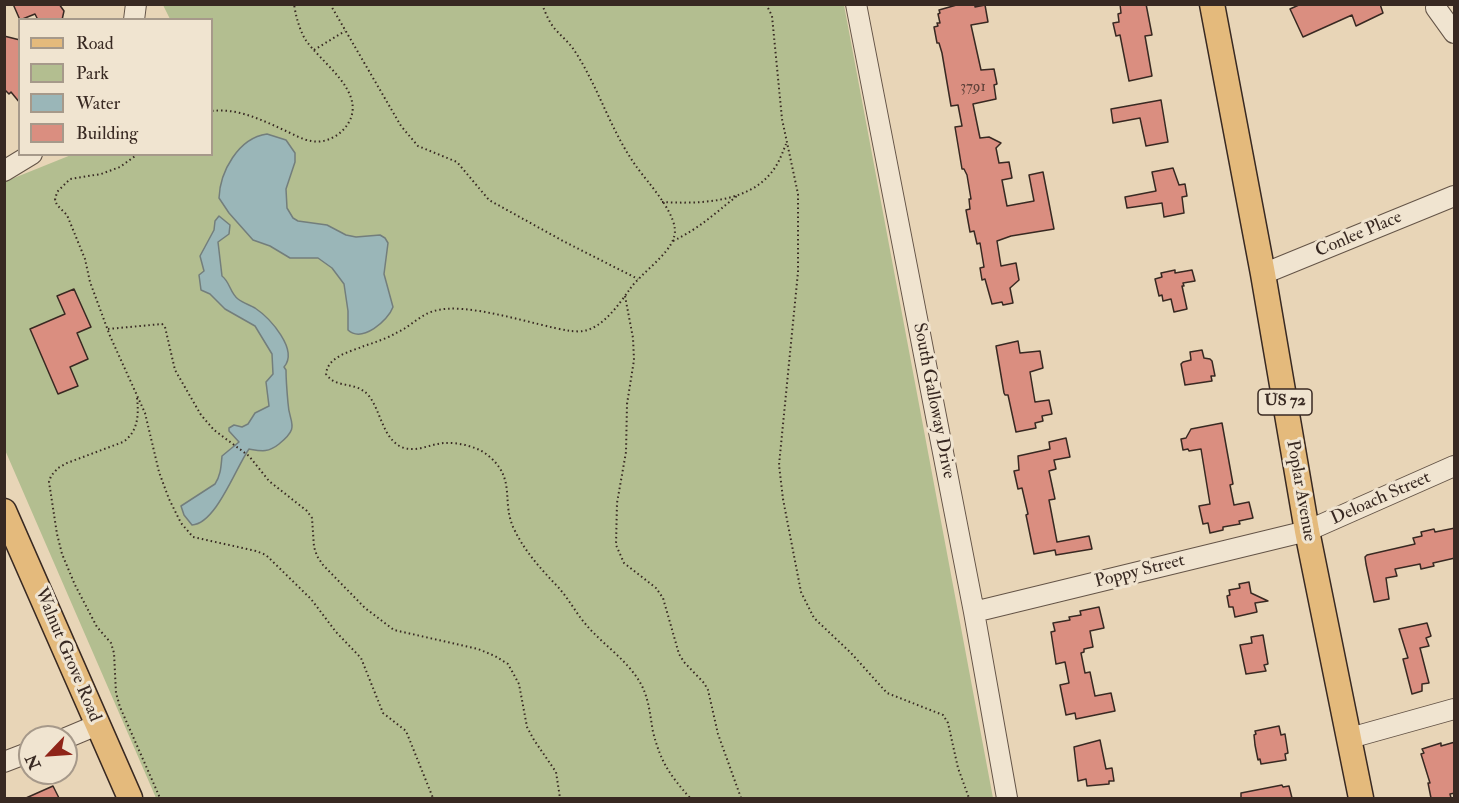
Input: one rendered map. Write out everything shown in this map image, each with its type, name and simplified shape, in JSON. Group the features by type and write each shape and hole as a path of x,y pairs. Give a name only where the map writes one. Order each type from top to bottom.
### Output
{"main road":[{"name":"Poplar Avenue","path":"1212,4 1263,274 1307,531 1361,798"},
{"name":"Walnut Grove Road","path":"4,511 130,798"}],"street":[{"name":"South Galloway Drive","path":"856,4 974,612 1007,798"},
{"path":"1436,8 1454,32"},
{"path":"4,171 29,156"},
{"name":"Conlee Place","path":"1263,274 1455,196"},
{"name":"Deloach Street","path":"1307,531 1455,466"},
{"name":"Poppy Street","path":"974,612 1307,531"},
{"path":"1350,738 1455,709"},
{"path":"78,733 97,725"}],"path":[{"path":"213,111 243,113 311,141 335,137 345,131 353,108 351,97 299,28 294,4"},
{"path":"330,4 401,126 418,147 457,162 489,200 638,279"},
{"path":"542,4 554,27 575,51 616,135 670,214 675,229 674,238 604,320 594,327 583,331 545,327 480,311 449,308 432,311 398,333 334,358 327,367 326,374 335,382 356,386 363,390 371,398 396,444 412,449 444,443 469,446 488,455 501,467 505,475 510,519 518,536 534,561 558,587 587,626 627,665 640,682 650,707 655,737 663,762 670,776 690,798"},
{"path":"766,4 772,16 786,144 798,194 798,272 779,465 783,499 801,592 814,618 851,653 887,693 943,715 948,723 958,768 969,798"},
{"path":"314,50 345,32"},
{"path":"662,202 710,200 739,194 756,187 773,172 786,144"},
{"path":"135,156 120,167 101,174 70,179 57,192 55,200 67,215 81,248 90,282 148,425 159,472 181,523 193,537 266,555 311,599 336,632 361,658 383,713 406,731 433,798"},
{"path":"671,242 694,231 713,218 739,194"},
{"path":"624,297 633,338 634,360 627,404 626,452 617,503 616,545 624,562 656,588 663,598 679,654 708,690 718,734 741,798"},
{"path":"108,329 162,324 165,327 171,359 186,392 201,415 214,430 249,456 269,480 307,511 312,518 316,556 349,592 382,622 394,630 478,649 508,664 519,684 527,727 556,772 560,798"},
{"path":"136,396 138,411 131,436 123,442 58,468 49,482 50,499 62,554 84,604 97,627 111,643 114,653 116,693 120,707 160,798"}],"green space":[{"path":"163,5 844,5 993,798 156,798 5,450 4,182 69,156 213,156 213,18 170,18"}],"water":[{"path":"267,134 286,140 295,153 295,162 286,189 287,208 293,218 298,221 327,225 346,235 356,237 380,235 388,243 384,274 393,307 386,318 374,329 360,334 348,330 344,284 332,268 318,258 290,258 270,246 253,240 219,198 223,178 232,158 247,142"},
{"path":"219,216 230,225 229,234 218,242 222,276 235,297 255,308 268,319 285,343 288,360 284,367 292,429 286,438 271,449 261,451 249,449 217,505 201,522 192,525 184,515 181,506 215,484 220,474 222,456 239,442 229,428 234,425 242,427 248,424 255,413 269,406 266,382 273,374 272,354 255,326 225,309 210,294 201,290 199,275 204,271 200,256"}],"building":[{"path":"13,4 59,4 64,11 62,18 37,18 35,14 19,18"},
{"path":"960,4 975,4 975,7 985,5 988,22 971,25 981,70 994,69 997,84 994,85 996,99 973,104 980,138 989,137 1001,143 996,148 999,163 1009,162 1012,178 1002,180 1007,206 1034,201 1029,175 1043,172 1054,229 1011,236 997,241 1001,266 1016,263 1019,280 1010,288 1013,303 1003,305 1002,302 992,304 985,279 982,280 980,268 984,267 980,243 977,244 974,231 970,232 966,210 970,209 969,199 971,199 967,175 962,169 955,127 962,126 958,105 951,106 942,53 937,43 934,27 940,23 939,10"},
{"path":"1120,4 1146,4 1152,35 1145,36 1152,76 1129,81 1120,35 1116,36 1113,23 1119,22"},
{"path":"1301,4 1380,4 1383,13 1356,26 1352,15 1303,37 1290,9"},
{"path":"4,36 18,40 18,101 11,92 9,94 4,89"},
{"path":"1161,100 1168,142 1146,146 1140,118 1113,123 1111,109"},
{"path":"1173,168 1179,185 1185,184 1187,196 1182,197 1184,213 1164,217 1162,203 1127,208 1125,197 1156,191 1152,172"},
{"path":"1175,270 1175,273 1192,270 1195,281 1183,283 1184,286 1182,286 1187,309 1174,312 1171,299 1163,301 1162,295 1159,296 1155,279 1162,277 1161,273"},
{"path":"74,289 91,327 77,333 88,359 70,367 78,386 58,394 30,329 65,314 57,296"},
{"path":"1018,341 1020,353 1040,351 1043,368 1030,372 1035,402 1049,400 1052,414 1042,416 1043,421 1035,423 1036,428 1016,432 1008,395 1004,393 996,346"},
{"path":"1202,350 1204,358 1212,361 1215,376 1211,376 1212,381 1185,385 1181,364 1191,360 1190,352"},
{"path":"1222,423 1233,484 1230,485 1234,505 1249,502 1253,518 1210,533 1208,523 1203,524 1199,506 1210,504 1201,449 1183,450 1181,439 1186,438 1191,429"},
{"path":"1066,438 1070,457 1054,460 1056,469 1049,471 1055,499 1049,500 1057,542 1089,536 1092,549 1056,555 1055,550 1034,554 1022,488 1018,489 1014,471 1019,470 1018,456 1050,449 1049,442"},
{"path":"1455,528 1455,558 1433,563 1434,566 1421,569 1420,564 1395,569 1397,576 1386,578 1389,599 1374,602 1366,564 1367,555 1415,544 1413,538 1422,536 1421,532"},
{"path":"1249,582 1251,593 1268,601 1255,603 1257,612 1235,617 1233,607 1229,607 1227,596 1230,595 1229,590 1240,588 1239,584"},
{"path":"1099,607 1104,628 1090,631 1093,647 1084,649 1081,653 1085,673 1090,672 1095,696 1111,693 1115,711 1076,719 1075,713 1066,715 1060,685 1069,683 1065,662 1056,664 1051,632 1055,631 1053,623 1070,620 1069,617 1081,615 1080,611"},
{"path":"1427,623 1431,636 1426,638 1429,646 1420,648 1429,683 1422,684 1422,691 1412,694 1403,659 1408,658 1399,629"},
{"path":"1263,635 1268,664 1264,665 1266,671 1246,674 1240,645 1252,643 1251,637"},
{"path":"1279,726 1281,735 1285,734 1288,753 1285,754 1286,760 1261,764 1255,745 1255,731"},
{"path":"1100,740 1106,769 1112,768 1114,781 1109,781 1109,784 1087,786 1086,779 1078,781 1074,747"},
{"path":"1455,742 1455,793 1450,794 1451,798 1431,798 1428,783 1430,783 1421,754 1424,753 1422,749 1441,743 1441,746"},
{"path":"1282,785 1283,787 1289,786 1292,798 1241,798 1241,793"},
{"path":"53,786 59,798 26,798"}]}
